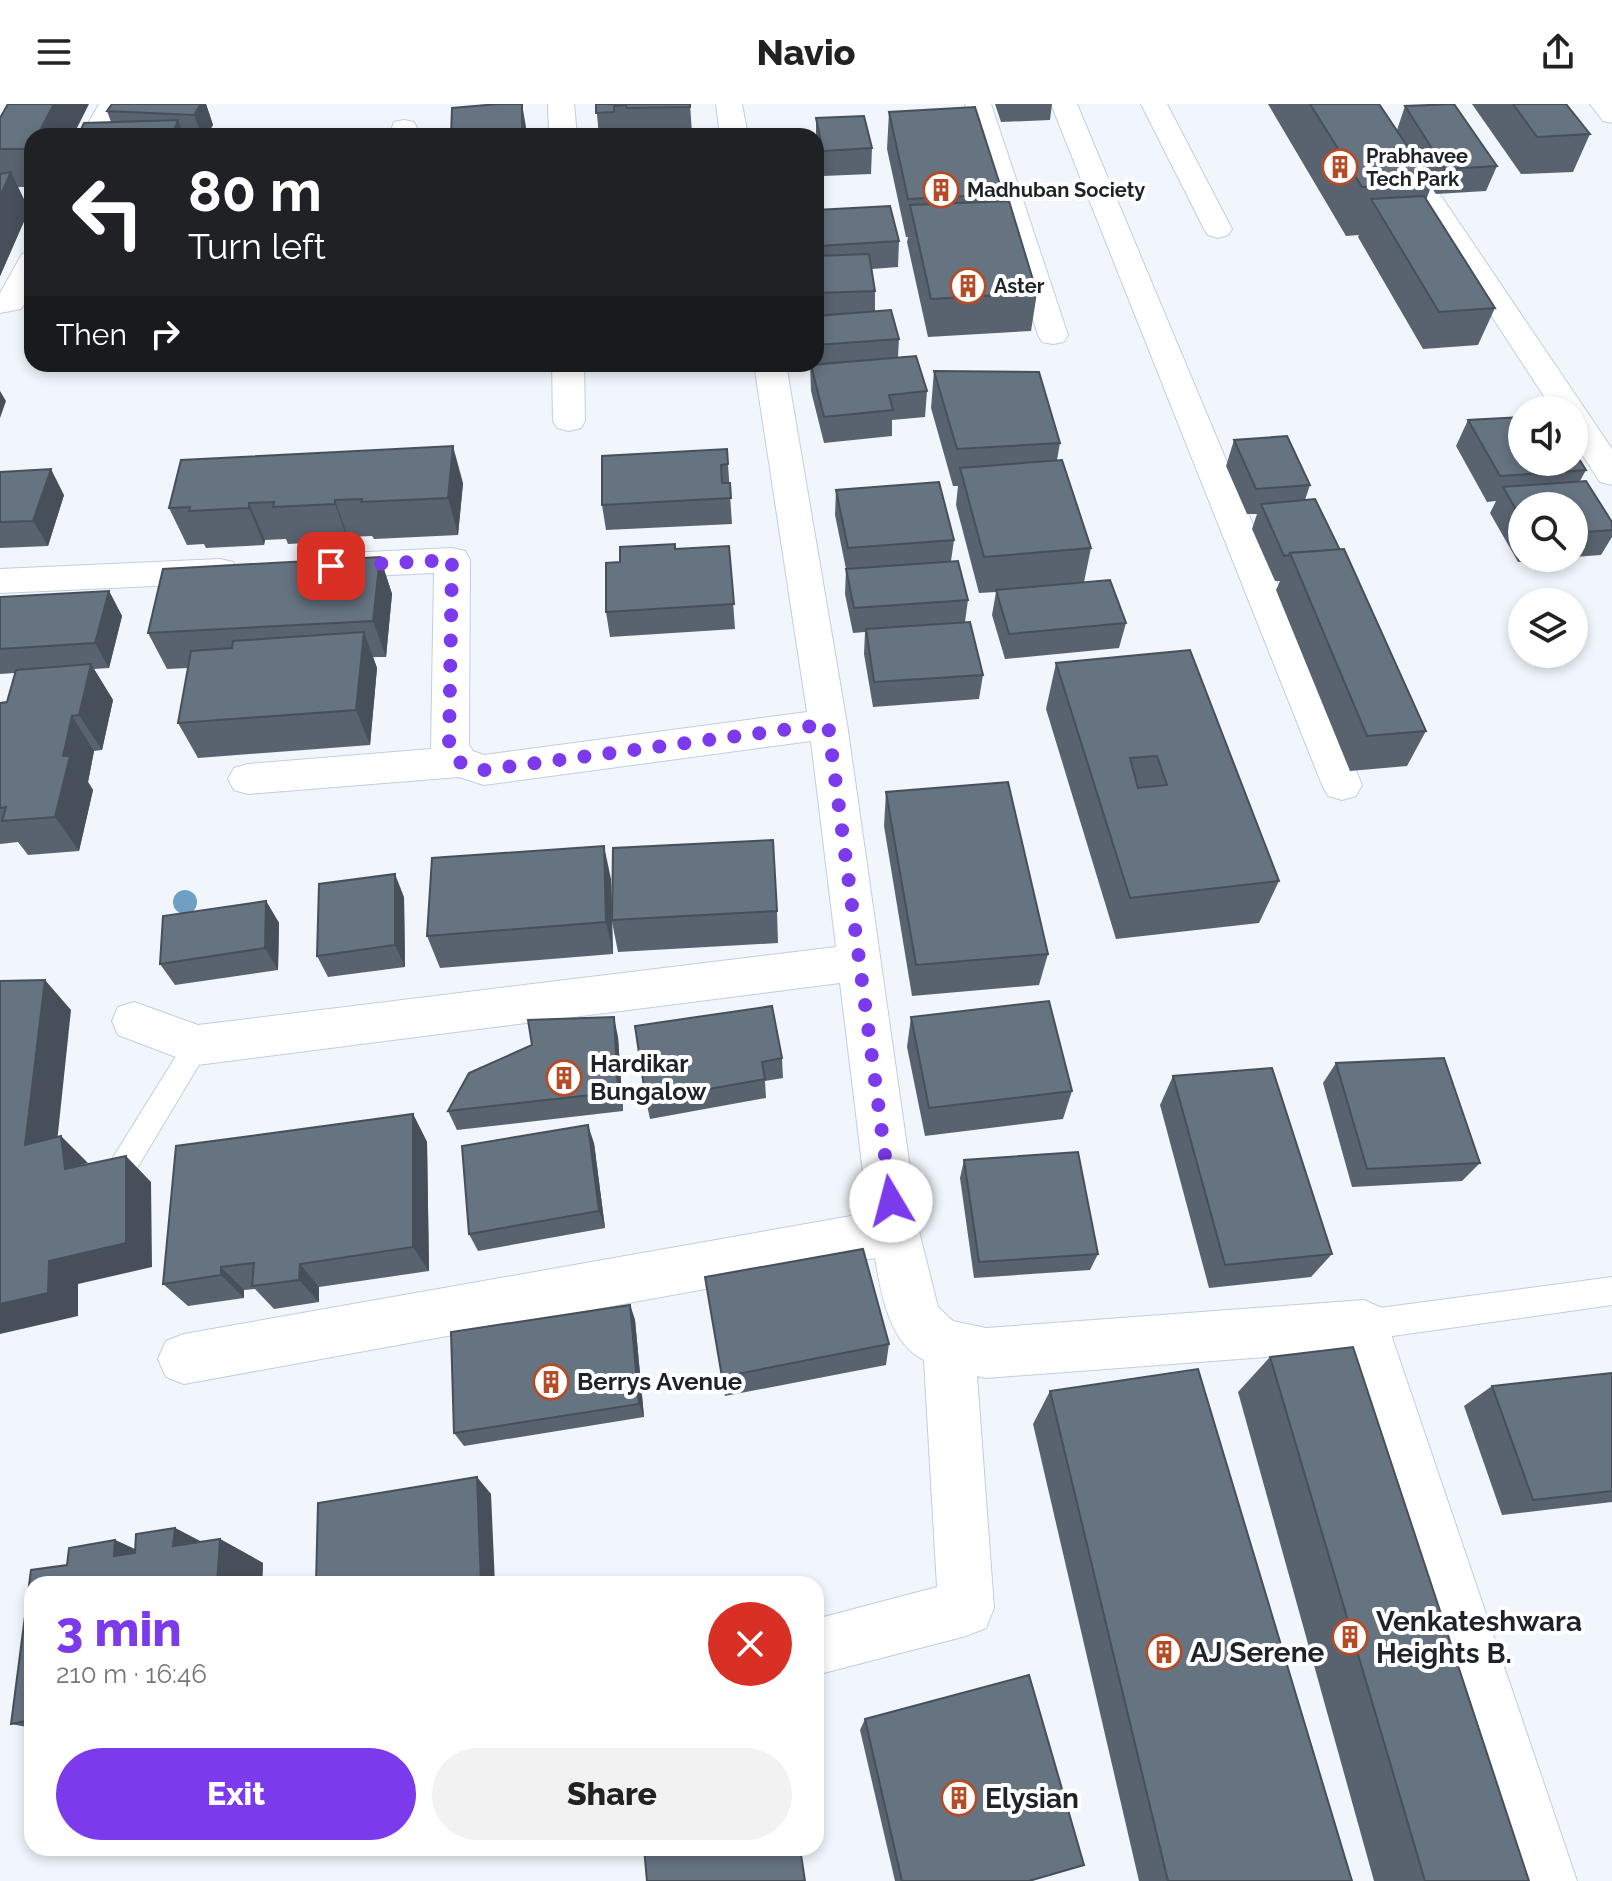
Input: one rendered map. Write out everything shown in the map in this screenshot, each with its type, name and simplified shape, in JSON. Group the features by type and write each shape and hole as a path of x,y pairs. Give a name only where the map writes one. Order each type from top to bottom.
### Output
{"street":[{"path":"99,128 112,104"},
{"path":"561,104 562,128"},
{"path":"729,104 733,128"},
{"path":"978,104 1053,335"},
{"path":"1064,104 1342,785"},
{"path":"1154,104 1218,229"},
{"path":"1366,104 1560,396"},
{"path":"1603,104 1612,115"},
{"path":"0,304 10,303 24,276"},
{"path":"568,372 569,421"},
{"path":"771,372 828,724 895,1231 912,1308 927,1333 949,1345 986,1353 1364,1325 1546,1881"},
{"path":"1588,438 1612,474"},
{"path":"296,567 452,560 449,746 459,762"},
{"path":"0,581 249,570"},
{"path":"248,779 459,762 484,770 828,724"},
{"path":"134,1021 197,1045 859,962"},
{"path":"184,1359 895,1231"},
{"path":"824,1645 966,1608 949,1345"}],"lane":[{"path":"117,1176 197,1045"},
{"path":"1364,1325 1612,1291"}],"building":[{"path":"8,104 54,104 41,128 24,128 24,149 0,149 0,118"},
{"path":"112,104 201,104 194,115 107,111"},
{"path":"522,104 522,128 451,128 452,108"},
{"path":"596,104 690,104 690,107 627,108 626,105 614,106 614,112 596,113"},
{"path":"1310,104 1379,104 1432,183 1362,187"},
{"path":"1454,104 1497,166 1445,169 1405,106"},
{"path":"1513,104 1566,104 1590,134 1537,137"},
{"path":"975,107 1003,194 908,199 889,112"},
{"path":"864,116 872,148 824,151 824,128 818,128 816,118"},
{"path":"178,120 175,128 82,128 84,123"},
{"path":"11,172 0,196 0,174"},
{"path":"1424,196 1495,308 1439,312 1371,199"},
{"path":"1009,201 1037,293 931,299 910,205"},
{"path":"890,206 899,241 824,246 824,210"},
{"path":"869,254 875,291 824,293 824,256"},
{"path":"891,310 899,339 824,344 824,315"},
{"path":"916,356 927,391 889,395 893,410 824,417 813,372 824,372 824,364"},
{"path":"934,371 1039,372 1060,443 957,449"},
{"path":"1508,418 1508,475 1500,476 1468,420"},
{"path":"1287,436 1310,485 1256,489 1234,440"},
{"path":"453,446 448,498 361,502 362,499 335,500 335,504 273,507 274,502 249,503 249,508 189,511 190,507 169,508 181,460"},
{"path":"727,449 728,464 721,465 722,483 730,483 731,498 602,505 602,456"},
{"path":"1062,460 1091,548 984,557 960,468"},
{"path":"51,469 33,521 0,522 0,472"},
{"path":"1586,481 1612,522 1612,530 1588,532 1588,492 1508,492 1508,496 1503,487"},
{"path":"939,482 954,540 848,548 836,490"},
{"path":"1315,499 1340,550 1284,556 1261,504"},
{"path":"675,544 675,549 729,546 734,604 606,612 606,563 620,562 620,547"},
{"path":"1344,549 1426,731 1367,736 1290,553"},
{"path":"380,557 373,621 148,633 163,569"},
{"path":"958,561 968,600 854,608 846,569"},
{"path":"1110,580 1126,623 1009,634 996,590"},
{"path":"109,591 95,643 0,649 0,597"},
{"path":"970,622 983,675 874,682 866,629"},
{"path":"364,632 356,710 178,723 191,651 232,648 233,641"},
{"path":"1190,650 1279,881 1130,898 1056,663","holes":["1157,756 1167,785 1138,788 1130,758"]},
{"path":"91,664 79,715 72,716 63,756 70,756 55,817 2,821 6,807 0,808 0,703 7,702 16,670"},
{"path":"1008,782 1048,954 916,965 886,792"},
{"path":"773,840 777,911 612,920 613,848"},
{"path":"604,846 606,922 427,936 432,858"},
{"path":"395,874 395,945 317,956 319,884"},
{"path":"266,901 265,948 160,964 163,916"},
{"path":"45,980 25,1145 61,1136 65,1169 126,1156 126,1243 49,1261 48,1293 0,1304 0,981"},
{"path":"1049,1001 1072,1091 929,1108 911,1017"},
{"path":"772,1006 782,1058 762,1062 765,1079 646,1100 635,1026"},
{"name":"Hardikar Bungalow","path":"614,1017 618,1092 448,1111 469,1073 532,1045 528,1020"},
{"path":"1444,1058 1480,1163 1367,1169 1336,1063"},
{"path":"1272,1068 1332,1254 1225,1265 1173,1076"},
{"path":"413,1114 413,1247 300,1264 299,1280 252,1286 254,1263 221,1267 221,1275 163,1284 176,1146"},
{"path":"588,1125 599,1211 469,1234 462,1146"},
{"path":"1078,1152 1098,1254 979,1262 964,1160"},
{"path":"863,1249 889,1344 722,1377 705,1277"},
{"name":"Berrys Avenue","path":"630,1305 639,1404 454,1433 451,1332"},
{"path":"1353,1347 1529,1881 1425,1881 1270,1357"},
{"name":"AJ Serene","path":"1198,1369 1352,1881 1168,1881 1050,1391"},
{"path":"1612,1373 1612,1491 1533,1500 1492,1386"},
{"path":"477,1477 481,1576 316,1576 318,1503"},
{"path":"175,1528 173,1546 220,1539 218,1576 30,1576 31,1570 67,1565 69,1548 115,1540 114,1556 135,1553 136,1534"},
{"path":"24,1624 24,1722 11,1724"},
{"name":"Elysian","path":"1029,1675 1084,1865 1029,1881 902,1881 865,1719"},
{"path":"645,1856 801,1856 805,1881 647,1881"}],"place":[{"name":"Prabhavee Tech Park","path":"1340,167"},
{"name":"Madhuban Society","path":"941,190"},
{"name":"Aster","path":"968,286"},
{"name":"Hardikar Bungalow","path":"564,1078"},
{"name":"Berrys Avenue","path":"551,1382"},
{"name":"Venkateshwara Heights B.","path":"1350,1637"},
{"name":"AJ Serene","path":"1164,1652"},
{"name":"Elysian","path":"959,1798"}],"route":[{"path":"331,566 452,560 449,746 459,762 484,770 828,724 891,1201"}]}
